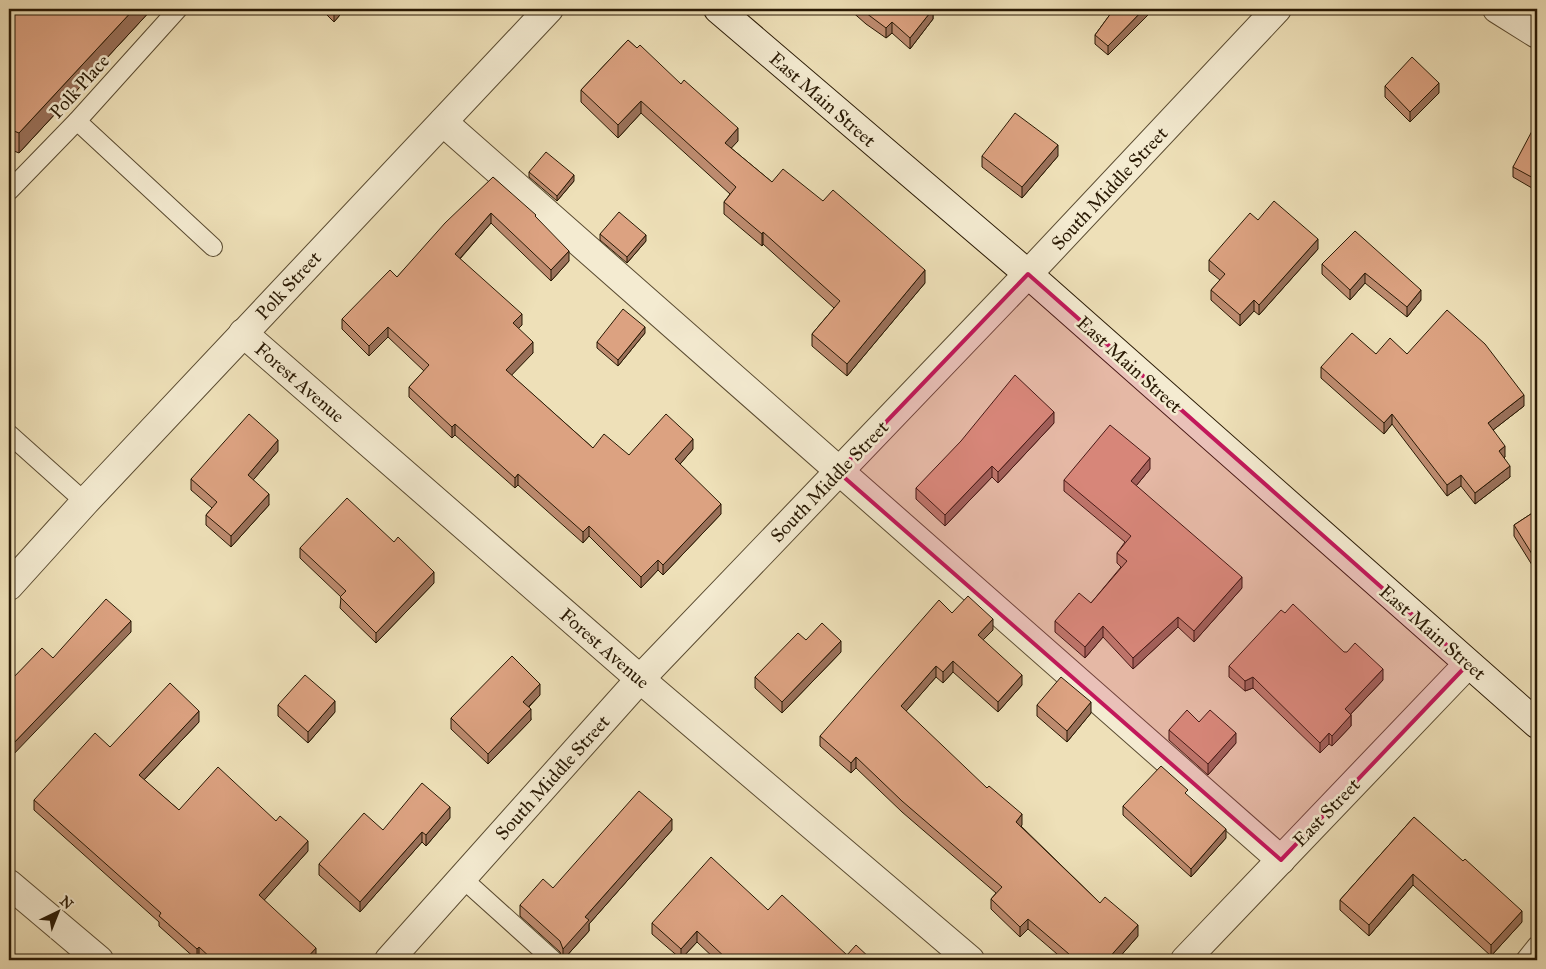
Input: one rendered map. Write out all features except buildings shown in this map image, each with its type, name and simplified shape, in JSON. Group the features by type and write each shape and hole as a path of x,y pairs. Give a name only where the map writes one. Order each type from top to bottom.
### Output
{"street":[{"name":"Polk Street","path":"9,586 243,333 549,9"},
{"name":"East Main Street","path":"718,9 1028,274 1537,724"},
{"name":"South Middle Street","path":"389,960 640,679 1028,274 1277,9"},
{"path":"1497,9 1537,34"},
{"path":"442,122 1281,860"},
{"name":"Forest Avenue","path":"243,333 640,679 970,960"},
{"name":"East Street","path":"1185,960 1468,664"},
{"path":"9,884 98,960"}],"lane":[{"name":"Polk Place","path":"9,191 178,9"},
{"path":"76,121 213,247"},
{"path":"9,434 85,502"},
{"path":"462,878 553,960"},
{"path":"1524,960 1537,945"}],"highlighted area":[{"path":"1028,274 1468,664 1281,860 838,472"}]}
